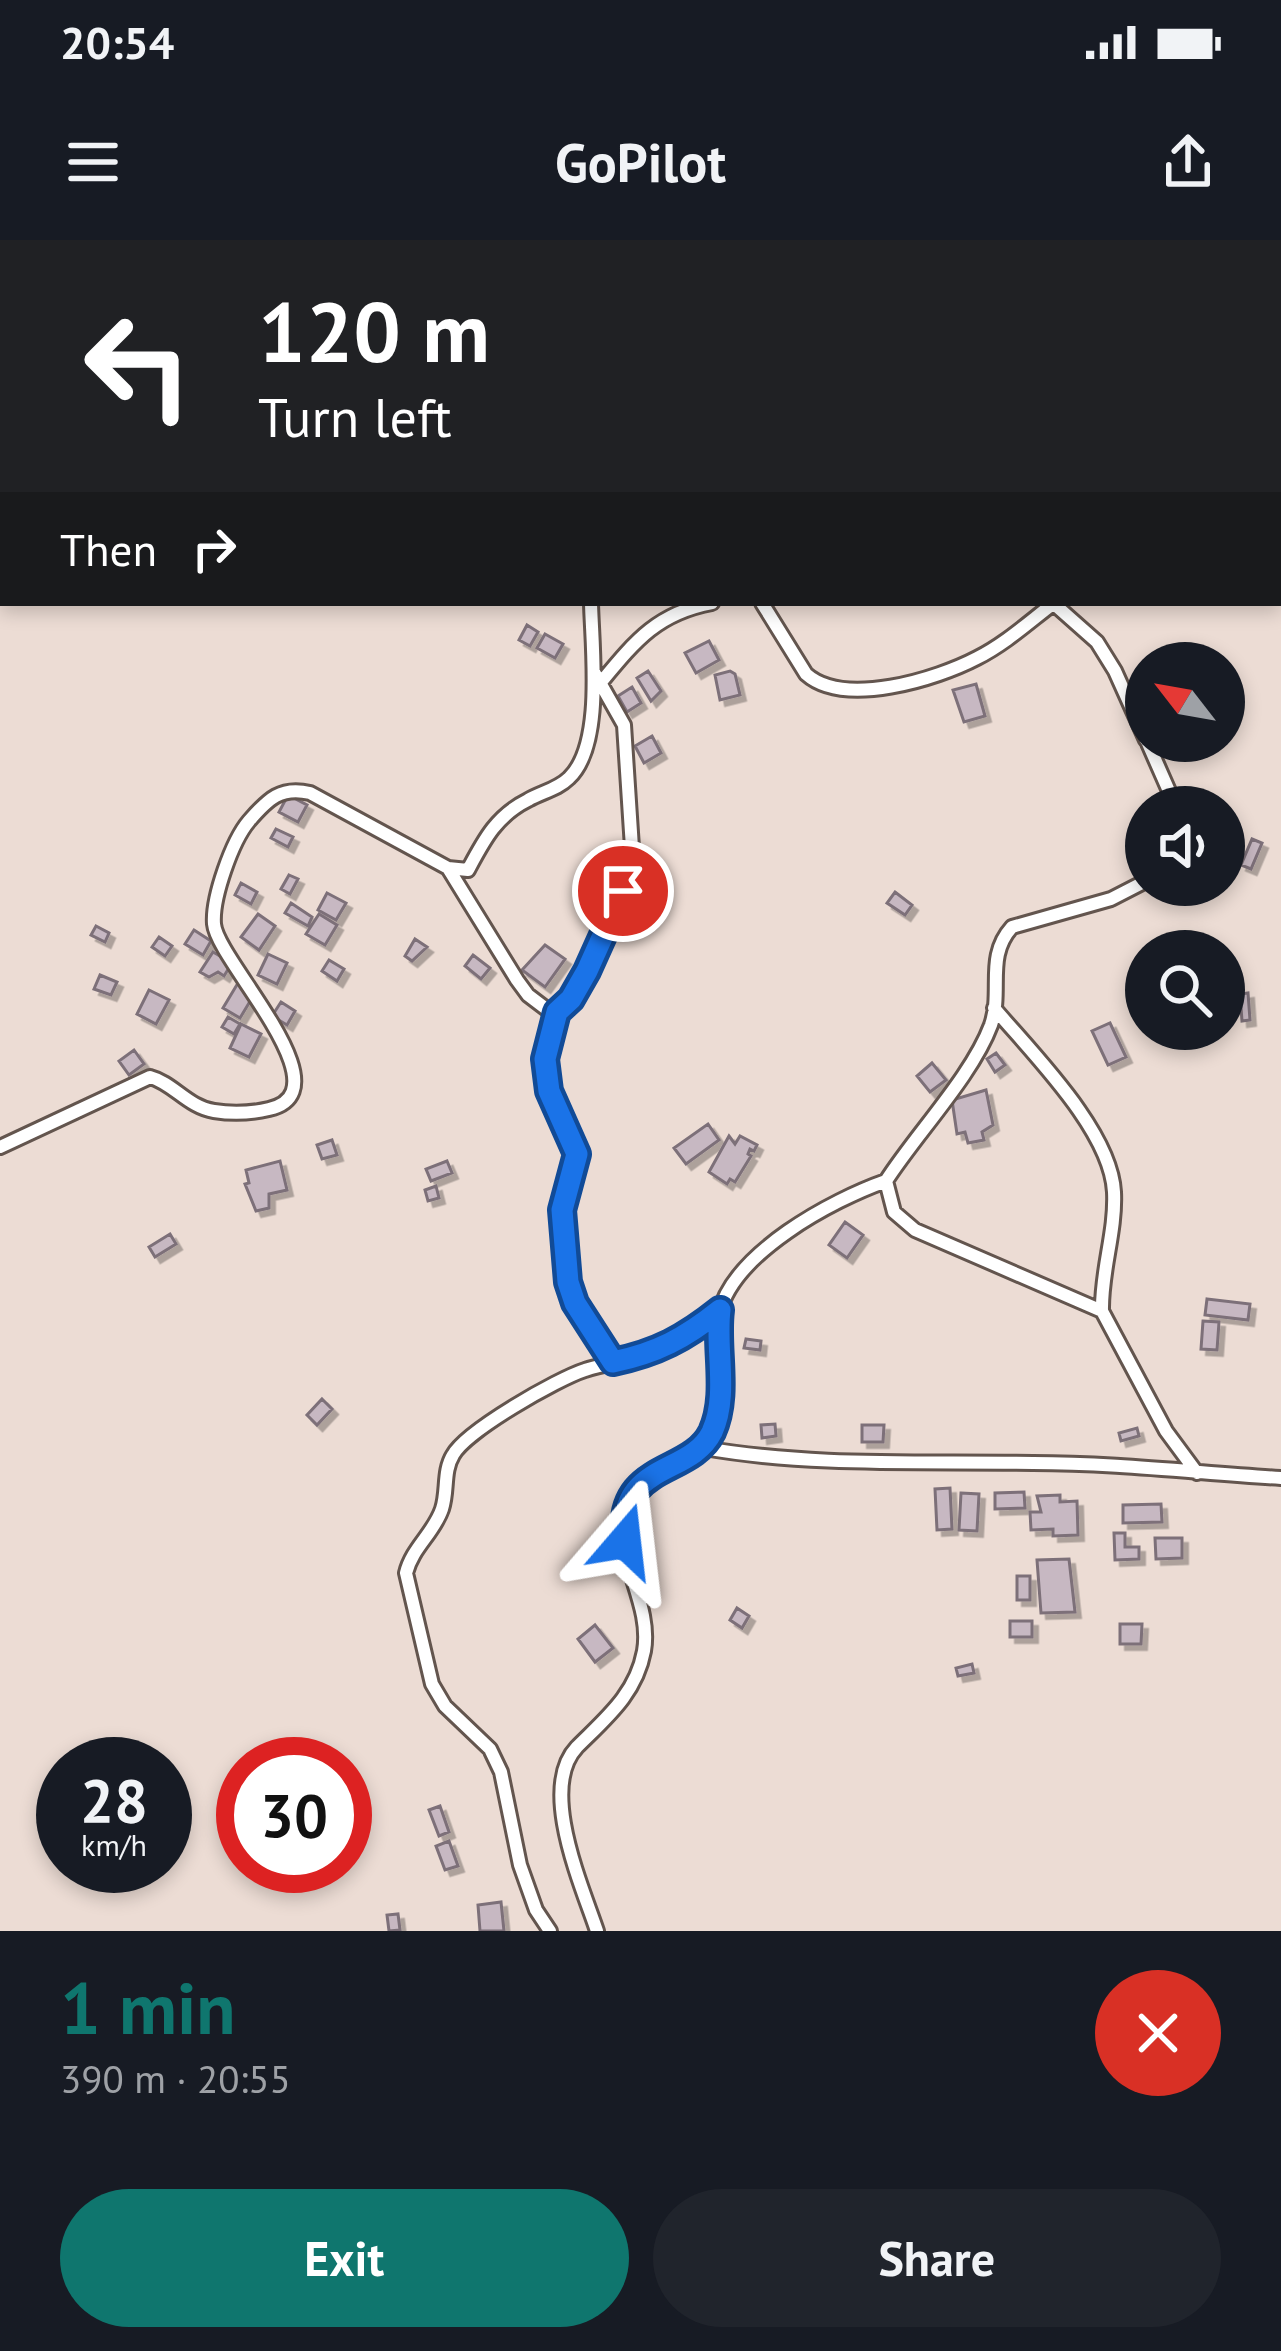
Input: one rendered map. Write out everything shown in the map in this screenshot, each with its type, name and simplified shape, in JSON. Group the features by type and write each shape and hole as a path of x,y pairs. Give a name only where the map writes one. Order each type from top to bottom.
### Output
{"street":[{"path":"0,1147 150,1077 211,1111 266,1110 288,1100 296,1087 295,1072 257,995 219,942 214,927 231,851 243,827 274,795 292,788 310,793 448,868 468,870 490,829 520,804 565,782 583,758 598,676 591,606"},
{"path":"598,676 656,622 700,606"},
{"path":"764,606 814,682 849,690 879,689 936,675 978,658 1050,606"},
{"path":"1057,606 1097,642 1125,693"},
{"path":"598,676 624,725 633,863 587,971 571,999 557,1012 546,1073 549,1091 577,1154 562,1210 565,1264 575,1303 613,1362"},
{"path":"448,868 528,995 548,1011 557,1012"},
{"path":"550,1931 536,1910 520,1865 490,1749 445,1706 432,1684 406,1573 409,1560 443,1508 454,1450 551,1384 679,1342 720,1310 732,1287 771,1245 812,1213 886,1181 978,1050 994,1008 995,953 1012,927 1125,891"},
{"path":"994,1008 1095,1132 1108,1160 1113,1206 1101,1281 1102,1311 1166,1431 1197,1473"},
{"path":"886,1181 894,1211 915,1230 1102,1311"},
{"path":"704,1448 715,1426 720,1398 720,1310"},
{"path":"596,1931 562,1814 565,1768 577,1748 615,1712 644,1650 646,1623 622,1520 626,1506 655,1473 704,1448 814,1461 1039,1462 1281,1478"}],"building":[{"path":"527,625 538,632 530,646 519,640"},
{"path":"545,634 563,644 555,658 537,648"},
{"path":"709,641 719,660 696,673 685,653"},
{"path":"648,671 661,691 651,701 637,678"},
{"path":"730,671 740,695 720,700 715,675"},
{"path":"976,684 985,716 964,722 953,690"},
{"path":"632,687 641,703 627,712 618,696"},
{"path":"652,736 661,753 644,763 635,746"},
{"path":"288,795 307,805 298,822 279,812"},
{"path":"276,829 293,837 288,847 271,838"},
{"path":"1252,839 1262,843 1251,869 1245,867"},
{"path":"588,857 612,870 596,899 577,889"},
{"path":"289,875 298,879 290,894 281,889"},
{"path":"241,883 257,892 251,904 235,895"},
{"path":"895,892 912,905 905,915 887,903"},
{"path":"327,893 346,903 336,920 318,910"},
{"path":"291,903 312,917 308,926 285,913"},
{"path":"258,914 275,926 259,950 241,937"},
{"path":"319,914 337,925 325,945 306,934"},
{"path":"96,926 109,933 105,942 91,935"},
{"path":"194,930 211,941 203,955 185,944"},
{"path":"159,937 172,946 165,956 152,947"},
{"path":"415,939 427,947 412,961 405,956"},
{"path":"545,945 565,959 545,987 522,970"},
{"path":"213,952 232,963 224,976 200,972"},
{"path":"268,954 287,963 277,984 258,975"},
{"path":"473,955 490,968 481,979 465,966"},
{"path":"329,960 344,969 337,981 322,971"},
{"path":"100,975 117,982 111,995 94,989"},
{"path":"238,983 255,993 240,1018 223,1008"},
{"path":"149,990 169,1000 156,1024 137,1014"},
{"path":"1245,993 1250,1020 1245,1021"},
{"path":"281,1002 295,1011 287,1025 272,1016"},
{"path":"228,1017 240,1024 234,1034 222,1027"},
{"path":"1110,1023 1126,1057 1108,1065 1092,1031"},
{"path":"241,1024 261,1034 249,1057 230,1048"},
{"path":"134,1050 144,1064 129,1075 119,1061"},
{"path":"996,1053 1005,1065 995,1072 987,1059"},
{"path":"932,1063 946,1080 930,1092 917,1076"},
{"path":"986,1090 993,1125 982,1132 984,1140 968,1143 965,1132 957,1134 952,1100"},
{"path":"708,1124 719,1140 686,1164 674,1148"},
{"path":"729,1136 735,1144 740,1136 757,1145 754,1151 750,1149 751,1156 735,1182 730,1179 727,1184 709,1172"},
{"path":"332,1140 337,1155 322,1159 317,1145"},
{"path":"280,1161 287,1190 269,1194 269,1208 256,1211 245,1184 249,1183 246,1170"},
{"path":"447,1161 452,1173 431,1181 426,1169"},
{"path":"436,1186 439,1198 428,1201 425,1190"},
{"path":"845,1222 863,1235 847,1258 829,1245"},
{"path":"170,1234 176,1244 155,1257 149,1247"},
{"path":"1207,1299 1250,1304 1248,1320 1205,1315"},
{"path":"1203,1321 1219,1322 1217,1350 1201,1349"},
{"path":"746,1339 761,1341 760,1350 744,1348"},
{"path":"322,1399 332,1409 317,1425 307,1415"},
{"path":"775,1424 776,1436 762,1438 761,1425"},
{"path":"862,1425 884,1425 883,1442 862,1442"},
{"path":"1137,1428 1139,1436 1121,1441 1119,1433"},
{"path":"950,1488 952,1529 937,1530 935,1489"},
{"path":"1024,1492 1025,1508 995,1509 995,1493"},
{"path":"961,1493 979,1494 977,1531 959,1530"},
{"path":"1060,1495 1060,1502 1077,1501 1078,1535 1053,1536 1053,1529 1031,1530 1030,1512 1041,1512 1037,1496"},
{"path":"1161,1504 1162,1522 1123,1523 1123,1505"},
{"path":"1114,1533 1125,1533 1125,1547 1139,1547 1139,1559 1115,1560"},
{"path":"1155,1538 1182,1538 1182,1558 1156,1559"},
{"path":"1069,1559 1075,1612 1041,1613 1037,1560"},
{"path":"1017,1576 1030,1576 1030,1600 1017,1600"},
{"path":"737,1608 749,1616 742,1628 730,1620"},
{"path":"1010,1621 1032,1621 1032,1637 1010,1637"},
{"path":"1120,1624 1142,1624 1141,1644 1120,1644"},
{"path":"595,1625 613,1648 595,1662 578,1639"},
{"path":"972,1664 974,1673 958,1676 956,1668"},
{"path":"440,1806 449,1832 439,1836 429,1810"},
{"path":"449,1841 458,1866 445,1870 436,1846"},
{"path":"501,1902 504,1931 480,1931 478,1905"},
{"path":"398,1914 400,1930 389,1931 387,1915"}],"route":[{"path":"623,891 587,971 571,999 557,1012 545,1059 549,1091 577,1154 562,1210 568,1282 575,1303 613,1362 652,1354 679,1342 720,1310 720,1398 715,1426 704,1448 655,1473 626,1506 625,1541"}]}
